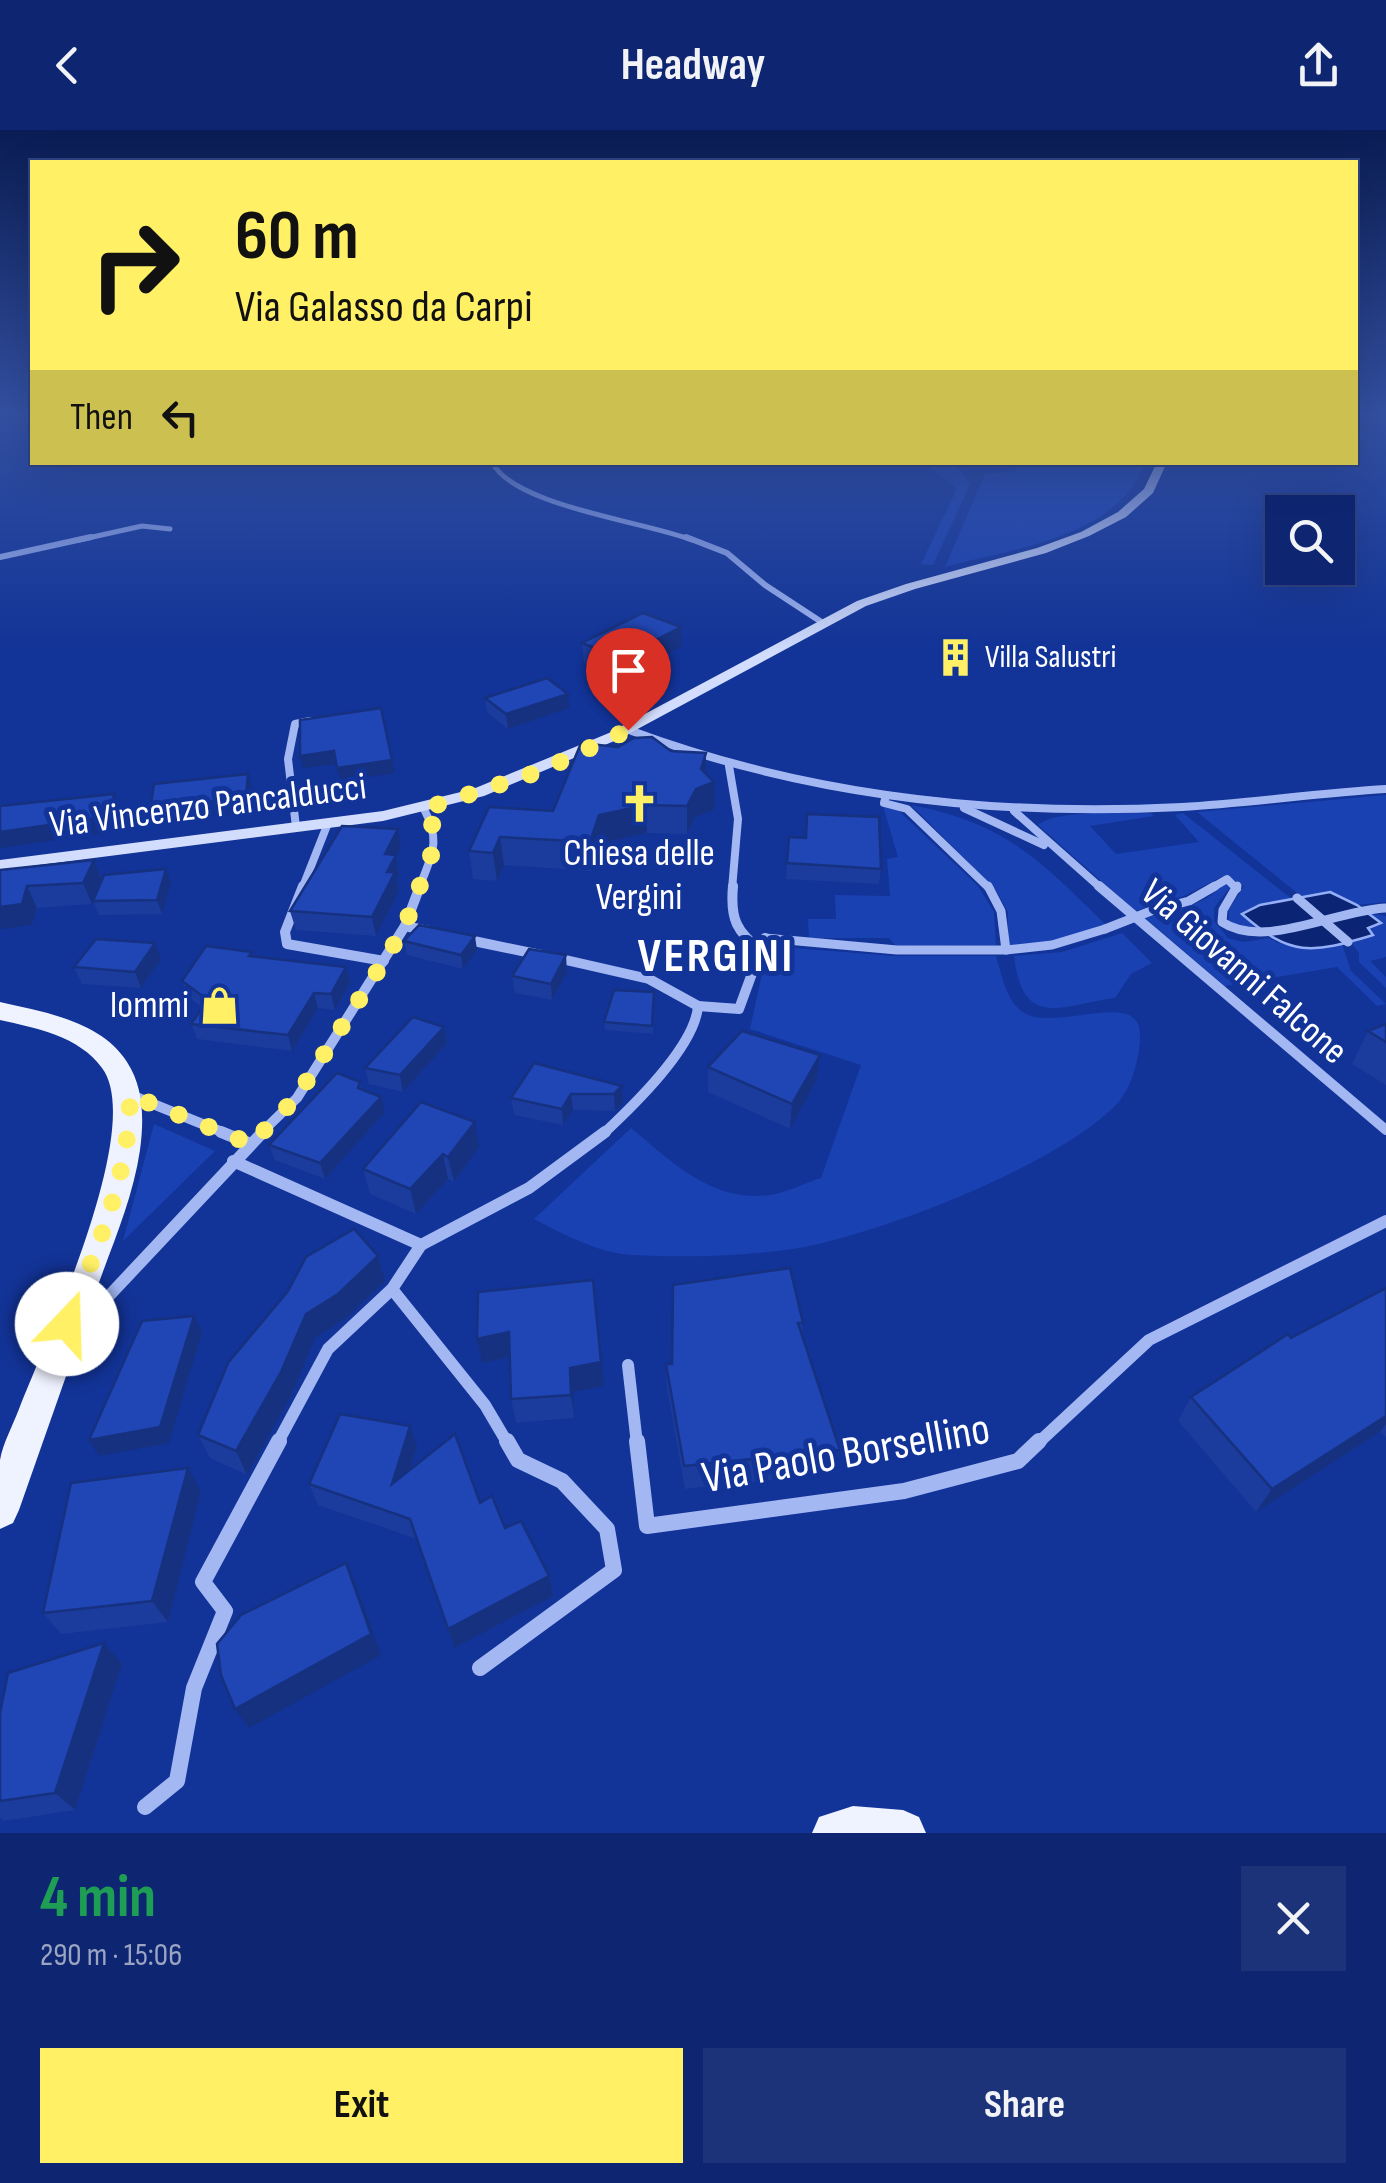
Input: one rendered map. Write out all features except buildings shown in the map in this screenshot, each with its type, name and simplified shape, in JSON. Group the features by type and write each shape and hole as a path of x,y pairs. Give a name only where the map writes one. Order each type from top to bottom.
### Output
{"main road":[{"name":"Via Vincenzo Pancalducci","path":"0,865 424,809 541,771 628,730 823,623 892,592 1066,542 1101,528 1132,510 1144,495"},
{"path":"0,1011 40,1018 82,1038 108,1055 126,1080 130,1095 130,1139 116,1193 0,1510"},
{"path":"835,1833 853,1829 903,1833"}],"street":[{"path":"542,495 571,510 698,539 727,553 765,585 823,623"},
{"path":"0,557 142,526 170,529"},
{"path":"296,827 288,759 295,724 326,718"},
{"path":"628,730 728,766 886,794 1014,810 1186,806 1386,790"},
{"path":"728,766 738,819 730,917 744,938 764,952"},
{"path":"886,794 884,803 907,808 988,887 1001,911 1006,950"},
{"name":"Via Giovanni Falcone","path":"950,802 1009,826 1064,858"},
{"path":"56,1354 296,1098 405,926 436,842 435,830 424,809"},
{"name":"Via Giovanni Falcone","path":"1014,810 1064,858 1386,1130"},
{"path":"328,823 285,932 288,944 384,961"},
{"path":"405,926 655,980 676,988 698,1006 739,1009 764,952 765,938 897,950 1052,946 1189,901 1227,879 1238,887 1223,910 1222,922 1236,932 1264,932 1386,908"},
{"path":"1297,898 1348,942"},
{"path":"145,1807 177,1781 194,1688 225,1611 203,1582 328,1349 392,1289 421,1245 511,1202 567,1163 630,1110 697,1020 698,1006"},
{"path":"130,1095 251,1144"},
{"path":"233,1161 421,1245"},
{"name":"Via Paolo Borsellino","path":"628,1365 647,1526 904,1491 1018,1461 1150,1340 1386,1222"},
{"path":"392,1289 485,1405 518,1460 562,1481 607,1529 614,1570 480,1668"}],"shaded area":[{"path":"954,495 965,495 933,565 921,564"},
{"path":"976,495 1125,495 1086,525 1059,536 945,567"},
{"path":"1386,795 1386,902 1357,905 1330,892 1302,897 1197,812"},
{"path":"911,805 972,822 1019,847 1105,924 1052,943 1008,946 1008,912 995,889"},
{"path":"883,806 898,810 978,886 994,912 996,945 896,946 889,938 809,938 808,919 836,919 835,895 890,896 887,859 898,857"},
{"path":"1183,813 1292,899 1260,905 1258,928 1229,924 1229,909 1244,886 1225,875 1184,896 1135,911 1038,825 1075,814 1154,816 1090,826 1116,854 1199,842 1175,815"},
{"path":"1224,883 1231,886 1214,908 1214,921 1228,938 1243,942 1269,938 1278,943 1319,947 1342,944 1351,971 1386,1004 1377,1006 1337,967 1225,986 1145,918 1198,902"},
{"path":"1330,892 1381,923 1368,928 1373,935 1333,946 1303,948 1274,938 1242,914 1260,905"},
{"path":"1368,913 1386,916 1386,957 1370,961 1386,977 1386,988 1359,962 1359,953 1351,942 1372,935 1368,928 1380,924"},
{"path":"1122,933 1152,963 1131,974 1115,998 1048,1008 1026,995 1014,956 1062,952"},
{"path":"768,946 894,956 996,956 1011,999 1033,1017 1109,1012 1136,1020 1140,1034 1134,1072 1116,1105 1052,1151 964,1195 829,1241 734,1255 633,1255 595,1247 534,1219 631,1128 694,1177 729,1193 769,1195 821,1178 861,1065 750,1029"},
{"path":"154,1124 215,1151 123,1241"}],"place":[{"name":"Villa Salustri","path":"955,657"},
{"name":"Chiesa delle Vergini","path":"639,804"},
{"name":"Iommi","path":"219,1005"}],"district":[{"name":"VERGINI","path":"716,956"}],"route":[{"path":"67,1324 116,1193 130,1139 130,1095 251,1144 296,1098 405,926 436,842 435,830 424,809 541,771 628,730"}]}
